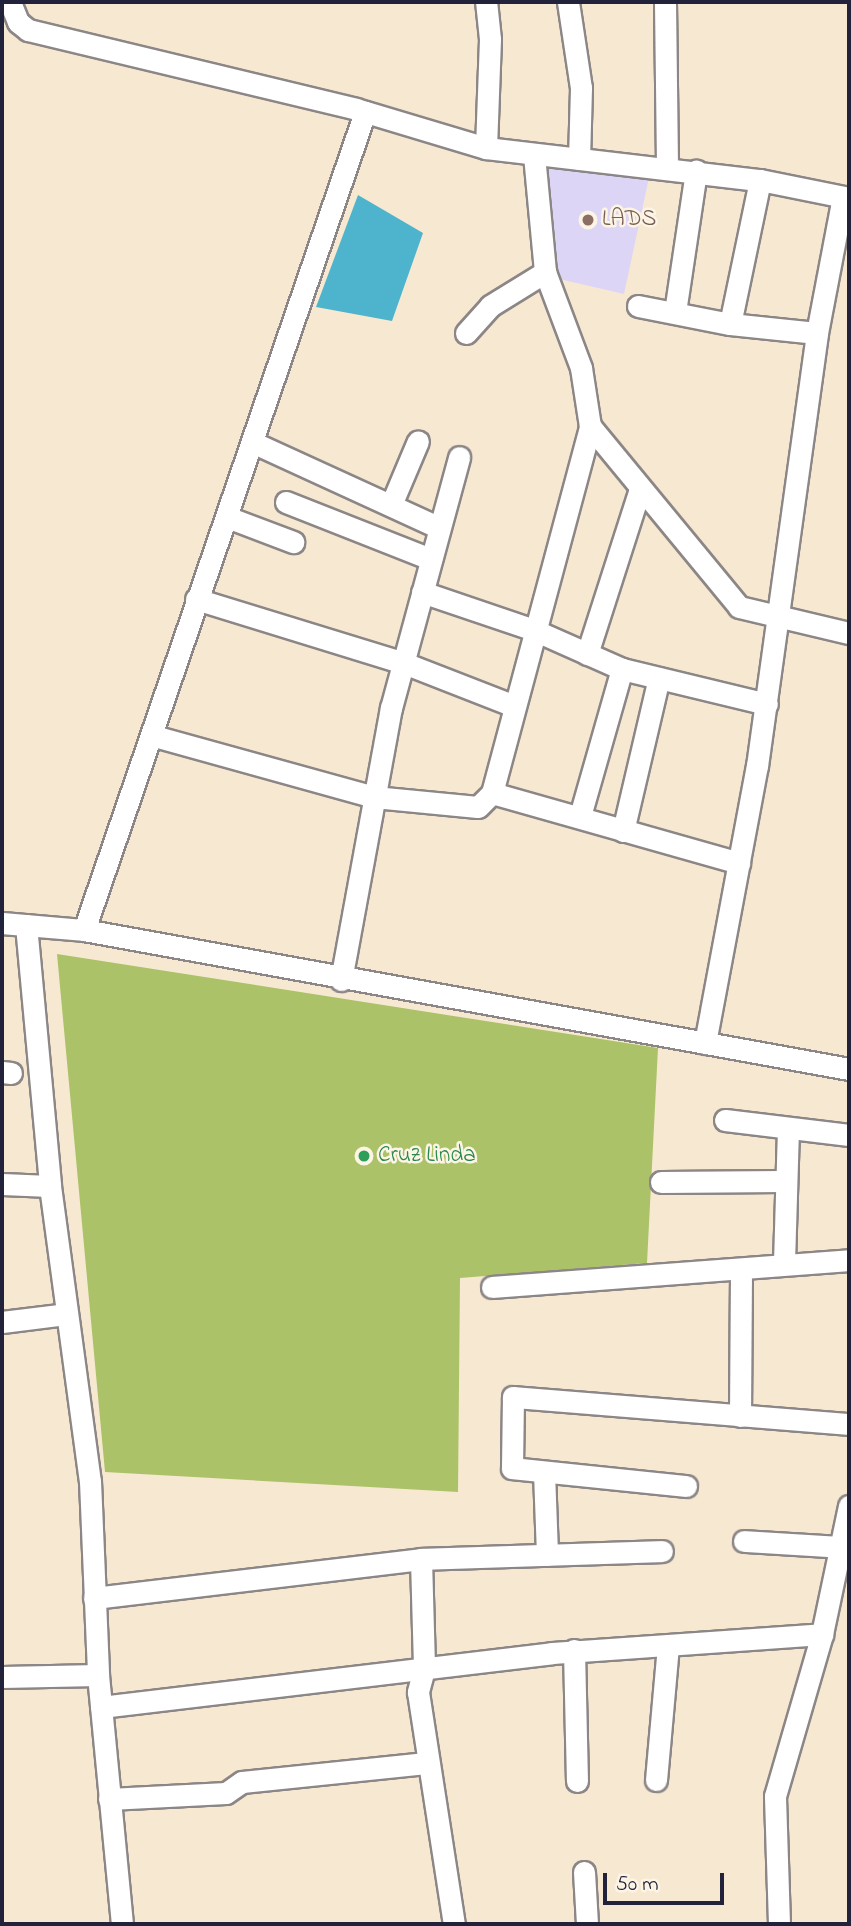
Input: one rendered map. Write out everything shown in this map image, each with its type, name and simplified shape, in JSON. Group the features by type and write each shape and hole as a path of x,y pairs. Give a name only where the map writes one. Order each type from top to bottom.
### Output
{"street":[{"path":"10,2 18,22 28,30 366,112 486,148 667,167 760,180 846,197 817,333 767,704 705,1043"},
{"path":"486,2 490,39 486,148"},
{"path":"568,2 581,88 579,159"},
{"path":"665,2 667,167"},
{"path":"84,930 154,736 196,599 227,517 366,112"},
{"path":"154,736 374,797 467,808 478,807 492,793 513,705 590,426 578,357 545,272 534,155"},
{"path":"675,312 696,172"},
{"path":"730,324 760,180"},
{"path":"466,333 507,293 545,272"},
{"path":"638,306 730,324 817,333"},
{"path":"590,426 730,600 749,612 849,633"},
{"path":"391,505 418,441"},
{"path":"252,442 439,527"},
{"path":"341,980 374,797 404,663 459,457"},
{"path":"587,654 640,489"},
{"path":"286,502 430,559"},
{"path":"227,517 293,542"},
{"path":"422,592 534,630 622,669 767,704"},
{"path":"196,599 404,663 513,705"},
{"path":"580,816 622,669"},
{"path":"623,831 659,678"},
{"path":"492,793 739,863"},
{"path":"2,923 84,930 341,980 849,1069"},
{"path":"26,925 50,1186 90,1481 98,1675 122,1924"},
{"path":"725,1120 788,1130 849,1135"},
{"path":"784,1263 783,1181 788,1130"},
{"path":"661,1182 783,1181"},
{"path":"2,1184 50,1186"},
{"path":"492,1287 741,1270 784,1263 849,1259"},
{"path":"740,1416 741,1270"},
{"path":"2,1321 66,1314"},
{"path":"687,1486 512,1468 510,1464 515,1395 740,1416 849,1423"},
{"path":"544,1472 547,1555"},
{"path":"779,1924 775,1796 822,1634 849,1506"},
{"path":"744,1541 842,1546"},
{"path":"94,1598 421,1559 662,1551"},
{"path":"421,1559 424,1669 418,1692 425,1763 454,1924"},
{"path":"101,1707 573,1650 668,1646 822,1634"},
{"path":"656,1780 668,1646"},
{"path":"573,1650 577,1781"},
{"path":"2,1677 98,1675"},
{"path":"108,1799 226,1793 242,1782 425,1763"},
{"path":"584,1872 587,1924"}],"shaded area":[{"path":"548,161 650,173 624,294 546,276"}],"green space":[{"name":"Cruz Linda","path":"57,954 658,1048 647,1263 460,1278 458,1492 105,1472"}],"water":[{"path":"358,195 423,233 392,321 316,307"}],"place":[{"name":"LADS","path":"588,220"},
{"name":"Cruz Linda","path":"364,1156"}]}
